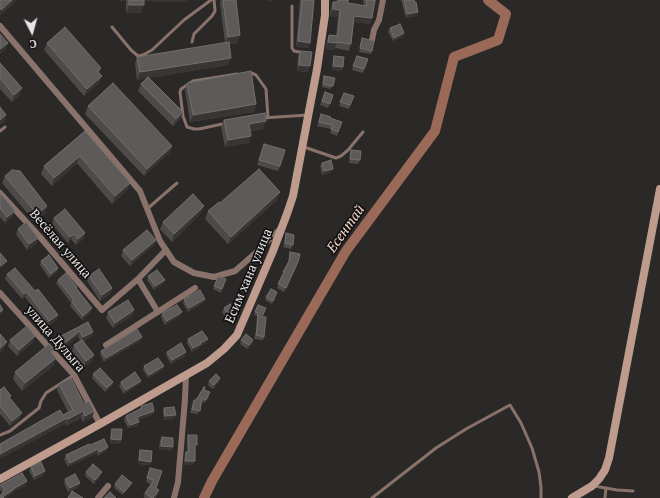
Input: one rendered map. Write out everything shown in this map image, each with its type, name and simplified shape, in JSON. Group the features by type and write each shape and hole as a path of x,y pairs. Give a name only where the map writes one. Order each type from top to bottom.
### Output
{"street":[{"name":"Есим хана улица","path":"0,479 207,363 224,349 237,335 273,251 293,196 308,115 316,54 325,15 325,0"},
{"path":"372,40 374,30 379,20 383,0"},
{"path":"0,26 140,191 160,240 174,262 194,273 214,276 235,270 259,250 282,227"},
{"path":"572,498 592,486 599,479 605,470 609,458 660,192"},
{"name":"Весёлая улица","path":"0,193 102,310 138,279"},
{"path":"158,312 138,279 166,250"},
{"path":"106,344 195,288"},
{"name":"улица Дулыга","path":"0,293 74,375 100,424"},
{"path":"174,498 178,482 186,375"},
{"path":"98,498 108,486"}],"lane":[{"path":"112,27 131,50 138,56 143,55 152,50 184,20 210,0"},
{"path":"192,42 194,34 215,11 214,0"},
{"path":"292,6 292,48 294,51 305,53"},
{"path":"233,122 194,129 187,127 183,116 180,92 181,89 193,81 251,73 256,75 266,89 268,117"},
{"path":"257,118 308,115"},
{"path":"0,131 5,127"},
{"path":"302,147 336,158 348,150 363,132"},
{"path":"147,209 176,183"},
{"path":"0,434 10,431 39,408 41,400 46,394 74,375"},
{"path":"372,498 436,448 466,429 510,405 521,423 532,448 539,472 541,498"},
{"path":"592,486 633,491"},
{"path":"605,498 606,488"}],"building":[{"path":"0,0 12,0 1,10"},
{"path":"129,0 144,0 144,5 129,5"},
{"path":"223,0 236,0 240,35 228,37"},
{"path":"302,0 314,0 310,43 298,41"},
{"path":"339,0 348,0 348,3 367,6 366,0 375,0 372,18 354,16 351,44 328,42 329,35 338,36 340,10 333,9 333,2 339,2"},
{"path":"404,0 414,0 415,3 416,2 418,12 407,14"},
{"path":"400,24 404,33 394,38 390,28"},
{"path":"65,27 101,68 97,71 102,76 87,89 47,43"},
{"path":"0,34 8,43 0,49"},
{"path":"362,38 374,41 372,51 360,48"},
{"path":"229,42 231,58 140,72 137,57"},
{"path":"300,51 312,52 310,66 299,65"},
{"path":"334,56 344,57 343,67 333,66"},
{"path":"357,56 368,59 364,69 353,66"},
{"path":"0,63 22,88 14,95 0,78"},
{"path":"251,71 256,104 193,115 187,83"},
{"path":"324,76 335,78 333,86 323,84"},
{"path":"148,77 183,112 176,119 141,84"},
{"path":"113,83 172,146 147,169 88,106"},
{"path":"325,92 333,95 330,104 322,101"},
{"path":"344,93 354,96 350,105 340,102"},
{"path":"0,107 6,115 0,120"},
{"path":"265,113 266,121 249,124 251,136 228,140 224,120"},
{"path":"321,114 342,122 338,132 331,129 333,125 319,122"},
{"path":"85,131 130,183 115,196 80,156 54,178 44,166"},
{"path":"264,144 285,150 280,166 259,160"},
{"path":"351,150 361,151 360,160 350,159"},
{"path":"331,160 333,169 324,171 322,163"},
{"path":"259,169 280,192 231,237 208,211 219,202 220,203"},
{"path":"12,170 20,171 47,206 37,214 5,176"},
{"path":"1,194 15,211 7,217 0,208"},
{"path":"193,194 204,206 174,234 163,222"},
{"path":"65,209 85,233 78,239 74,234 70,237 54,218"},
{"path":"26,222 38,238 29,244 18,229"},
{"path":"147,230 156,240 132,260 123,250"},
{"path":"286,233 294,235 293,245 285,243"},
{"path":"290,252 300,254 286,288 278,284 289,261"},
{"path":"0,253 7,261 0,266"},
{"path":"49,255 58,268 51,274 41,261"},
{"path":"15,268 35,291 38,289 58,315 49,321 27,292 24,294 7,274"},
{"path":"99,269 112,288 102,295 89,276"},
{"path":"157,270 165,280 155,286 148,276"},
{"path":"66,273 92,308 83,316 72,302 74,300 58,280"},
{"path":"218,277 226,279 222,289 214,286"},
{"path":"271,289 277,292 273,301 266,297"},
{"path":"200,290 205,299 189,308 184,299"},
{"path":"128,300 134,310 115,323 108,312"},
{"path":"230,304 237,313 230,317 224,308"},
{"path":"0,305 3,310 0,312"},
{"path":"177,305 182,312 167,321 162,313"},
{"path":"258,305 266,308 262,317 266,317 264,337 256,335 258,313 255,312"},
{"path":"88,322 93,332 83,337 80,331 66,342 61,336"},
{"path":"27,326 35,336 19,350 10,340"},
{"path":"137,329 142,337 106,358 101,351"},
{"path":"202,331 208,339 193,348 188,339"},
{"path":"0,334 7,342 0,348"},
{"path":"246,334 253,340 249,345 241,340"},
{"path":"82,340 94,355 86,361 74,345"},
{"path":"181,343 186,352 172,360 167,352"},
{"path":"49,344 54,350 51,352 56,358 25,383 15,372"},
{"path":"158,358 164,366 149,375 144,366"},
{"path":"100,368 113,382 107,388 93,374"},
{"path":"135,372 141,381 126,390 121,382"},
{"path":"216,374 220,378 214,385 209,381"},
{"path":"71,378 84,404 89,401 94,411 85,416 83,411 68,419 67,418 0,454 0,444 60,410 63,415 73,410 59,384"},
{"path":"4,387 11,396 9,397 22,413 12,421 0,406 0,390"},
{"path":"204,387 204,390 210,392 206,400 202,398 200,411 192,409 194,400 196,400"},
{"path":"152,403 154,411 137,417 139,422 130,425 126,416 142,408 141,406"},
{"path":"174,407 176,415 165,416 164,408"},
{"path":"112,429 122,429 121,440 111,439"},
{"path":"188,435 197,435 197,445 195,445 195,461 185,461 186,452 189,452"},
{"path":"162,437 173,438 173,447 161,446"},
{"path":"104,439 108,447 100,452 98,449 70,463 66,455 89,444 90,445"},
{"path":"140,450 152,451 151,462 139,460"},
{"path":"41,462 45,471 35,476 31,467"},
{"path":"93,464 102,472 95,480 86,472"},
{"path":"150,468 162,471 156,488 159,490 153,498 145,493 154,480 147,478"},
{"path":"22,473 27,481 2,497 4,498 0,498 5,489 0,485"},
{"path":"75,474 80,483 70,488 65,479"},
{"path":"122,475 132,483 124,492 115,484"},
{"path":"72,491 83,498 68,498"},
{"path":"110,492 116,498 104,498"}],"waterway":[{"name":"Есентай","path":"204,498 212,481 346,251 435,131 454,57 498,40 506,14 488,0"}]}
